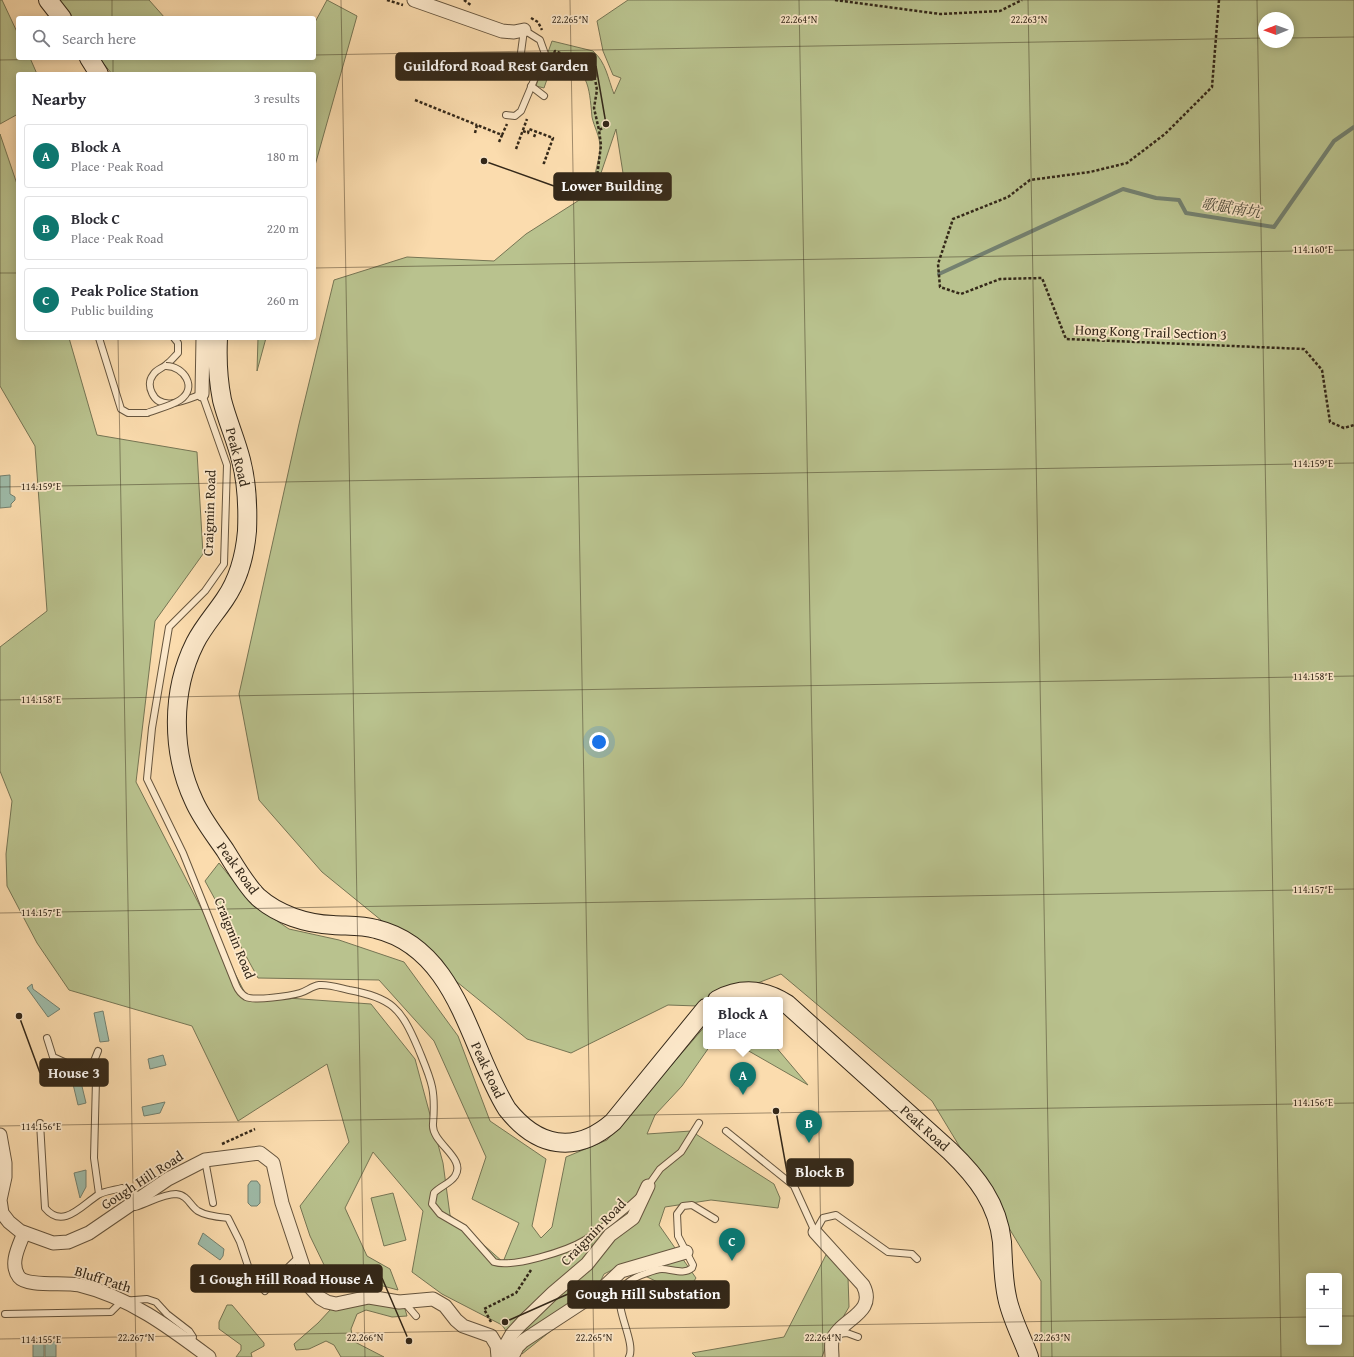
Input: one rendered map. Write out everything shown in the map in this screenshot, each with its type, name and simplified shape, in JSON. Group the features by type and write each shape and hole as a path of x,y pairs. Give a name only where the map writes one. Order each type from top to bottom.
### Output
{"main road":[{"path":"48,0 60,16"},
{"path":"90,60 98,72"},
{"name":"Peak Road","path":"218,340 217,364 222,400 241,459 246,489 246,535 241,563 232,588 201,633 185,667 178,702 178,732 182,765 193,799 246,883 264,902 288,916 319,924 360,926 378,929 393,935 416,949 437,969 450,988 507,1109 516,1121 528,1131 554,1142 569,1143 586,1140 600,1133 613,1122 703,1012"},
{"name":"Peak Road","path":"724,997 738,991 756,991 775,997"},
{"name":"Peak Road","path":"783,1002 950,1151 970,1172 984,1191 996,1213 1002,1242 1007,1299 1014,1322 1029,1357"}],"street":[{"path":"414,0 502,30 514,32 524,30"},
{"name":"Craigmin Road","path":"202,394 203,340"},
{"name":"Gough Hill Road","path":"0,1135 5,1155 5,1170 0,1200 1,1209 9,1222 24,1233 53,1243 68,1242 94,1230 168,1179 205,1160 260,1153 273,1163 282,1203 310,1287 323,1301 336,1304 373,1296 404,1302 427,1298 440,1302 463,1326 491,1336 497,1346 499,1357"},
{"name":"Craigmin Road","path":"499,1357 509,1339 522,1323 553,1293 587,1264 610,1235 633,1218 648,1186"},
{"path":"815,1232 863,1284 867,1297 863,1309 836,1335 832,1341 832,1357"},
{"name":"Bluff Path","path":"24,1233 15,1264 17,1273 22,1279 32,1283 78,1285 122,1301 147,1313 209,1357"},
{"path":"512,1357 523,1341 601,1290 621,1272 686,1252"}],"lane":[{"path":"507,117 515,116 521,111 545,54 540,40 524,30 520,60"},
{"path":"531,86 544,96"},
{"path":"100,340 121,409 128,413 147,413 178,401 186,393 188,385 186,375 178,368 166,366"},
{"path":"176,340 178,343 178,353 166,366 157,370 151,378 150,389 158,401 170,404 202,394"},
{"name":"Craigmin Road","path":"202,394 227,465 224,564 205,591 169,627 152,728 147,779 183,853 239,991 246,997 256,998 297,994 312,987 323,985 375,995 391,1005 408,1025 432,1083 435,1102 433,1128 434,1135 449,1151 456,1164 457,1171 455,1176 434,1193 432,1201 434,1206 440,1214 464,1228 494,1262 511,1263 541,1256 585,1240 635,1201 648,1186"},
{"path":"47,1038 53,1057 82,1070 96,1080"},
{"path":"98,1051 92,1066 96,1080 94,1158 99,1194"},
{"path":"40,1123 46,1208 49,1213 58,1217 68,1216 84,1207 99,1194 122,1188 142,1197"},
{"path":"648,1186 660,1169 681,1152 699,1123"},
{"path":"726,1131 794,1186 815,1232"},
{"path":"205,1160 213,1203"},
{"path":"122,1211 161,1197 178,1194 188,1200 196,1210 214,1216 228,1218 240,1242 251,1275 265,1291"},
{"path":"629,1357 631,1346 623,1323 620,1303 624,1286 632,1278 659,1269 683,1272 689,1270 693,1265 678,1235 676,1218 678,1211 683,1206 689,1204 715,1219"},
{"path":"815,1232 823,1218 836,1215 888,1252 912,1254 918,1259"},
{"path":"277,1278 300,1256"},
{"path":"5,1314 111,1312 122,1301"},
{"path":"404,1302 416,1316"},
{"path":"836,1335 847,1333 858,1337"}],"path":[{"path":"835,0 940,14 1000,11 1022,0"},
{"name":"Hong Kong Trail Section 3","path":"1219,0 1212,87 1165,134 1127,163 1090,172 1030,180 1008,197 953,220 938,264 940,287 961,294 1000,279 1042,278 1066,339 1304,348 1322,370 1330,422 1344,428 1354,425"},
{"path":"555,51 570,57 592,74 595,79 596,90 594,108 601,145 597,177 603,193"},
{"path":"415,100 502,135"},
{"path":"499,142 507,117"},
{"path":"516,149 528,118"},
{"path":"599,130 608,125 609,120"},
{"path":"474,133 477,125"},
{"path":"523,131 528,133 529,129 553,138 544,163 542,162"},
{"path":"534,137 536,132"},
{"path":"493,1325 484,1309 516,1293 541,1256"}],"green space":[{"path":"0,0 2,0 16,30 16,60 31,60 36,72 16,72 16,115 0,124"},
{"path":"58,0 149,0 163,16 70,16"},
{"path":"327,0 357,16 316,162 316,72 110,72 101,60 316,60 316,20"},
{"path":"628,0 1354,0 1354,1357 1041,1357 1041,1281 932,1101 781,974 721,997 703,997 703,1004 698,1006 668,1005 571,1053 527,1039 322,872 259,800 239,694 299,424 334,280 407,257 494,261 526,234 595,190 594,185 600,152 600,143 592,117 590,96 585,79 575,67 555,56 544,88 536,86 552,41 593,51 604,65 614,94 621,78 613,75 603,51 597,21","holes":["616,129 623,173 606,183 601,173"]},
{"path":"0,134 16,181 16,340 70,340 97,435 197,452 203,554 155,621 136,782 246,995 371,1004 415,1059 443,1163 450,1215 503,1262 519,1223 472,1199 486,1157 434,1041 379,980 258,978 205,881 219,863 252,904 289,929 339,940 404,962 458,1036 490,1121 546,1159 532,1226 541,1238 552,1227 566,1157 607,1140 703,1028 703,1049 708,1049 682,1086 655,1115 647,1134 691,1131 774,1184 780,1198 778,1208 711,1200 665,1207 659,1225 696,1278 686,1293 666,1286 622,1265 604,1274 592,1298 522,1354 502,1325 442,1294 412,1272 423,1211 373,1152 345,1208 367,1256 390,1269 398,1290 327,1271 310,1236 300,1206 349,1142 327,1064 238,1121 192,1026 69,990 37,943 7,886 6,854 12,801 0,771 0,647 47,611 35,446 0,386"},
{"path":"258,340 265,340 257,371"},
{"path":"745,1049 778,1049 808,1085"},
{"path":"393,1193 406,1240 384,1246 371,1198"},
{"path":"828,1251 848,1277 849,1307 826,1346 822,1357 696,1357 692,1353 784,1337"},
{"path":"370,1299 398,1305 405,1309 407,1316 392,1317 366,1310 357,1314 351,1329 353,1341 384,1357 341,1357 334,1345 326,1341 309,1349 296,1350 294,1344 318,1323 331,1309"},
{"path":"227,1305 232,1305 264,1343 264,1346 251,1353 252,1357 236,1357 241,1350 241,1345 219,1329 219,1322"}],"shaded area":[{"path":"10,475 10,494 15,497 15,500 11,504 11,507 0,508 0,476"},
{"path":"32,984 33,989 60,1009 48,1017 27,988"},
{"path":"103,1011 109,1041 100,1042 94,1013"},
{"path":"163,1055 166,1065 150,1069 148,1059"},
{"path":"80,1078 86,1103 78,1105 72,1080"},
{"path":"165,1102 160,1113 144,1116 142,1107"},
{"path":"86,1170 86,1187 80,1198 74,1173"},
{"path":"251,1181 257,1181 260,1185 260,1203 257,1206 251,1206 248,1203 248,1185"},
{"path":"203,1233 224,1249 223,1256 220,1260 198,1244"},
{"path":"33,1342 44,1342 44,1357 33,1357"},
{"path":"45,1342 56,1342 56,1357 45,1357"}],"waterway":[{"name":"歌賦南坑","path":"939,274 1123,189 1156,198 1179,200 1186,213 1274,227 1334,141 1354,127"}],"place":[{"name":"Guildford Road Rest Garden","path":"606,124"},
{"name":"Lower Building","path":"484,161"},
{"name":"House 3","path":"19,1016"},
{"name":"Block A","path":"743,1095"},
{"name":"Block B","path":"776,1111"},
{"name":"Block C","path":"809,1143"},
{"name":"Peak Police Station","path":"732,1261"},
{"name":"Gough Hill Substation","path":"505,1322"},
{"name":"1 Gough Hill Road House A","path":"409,1341"}]}
